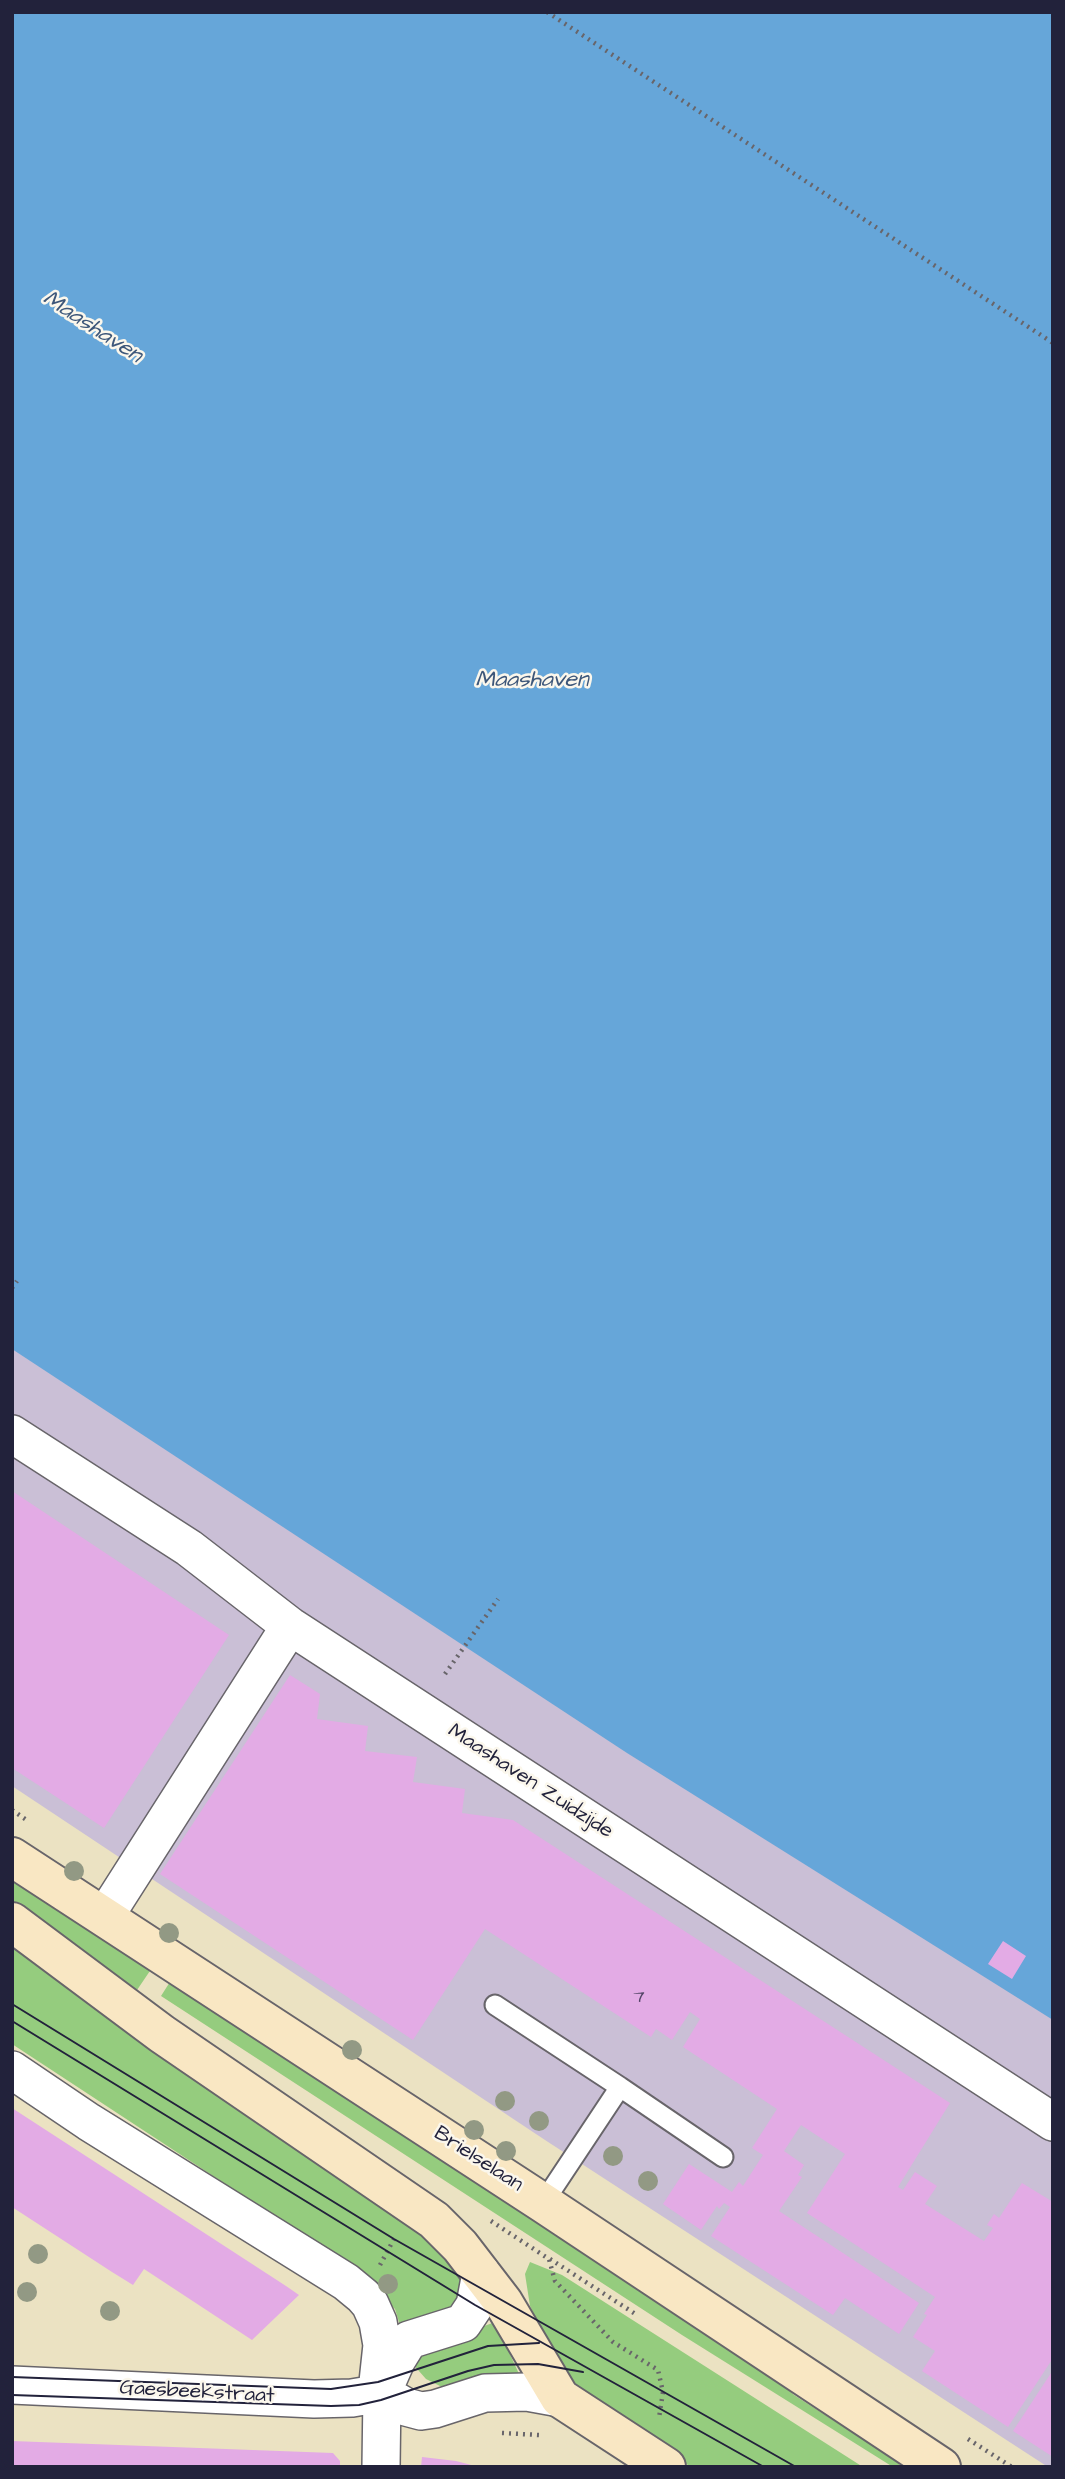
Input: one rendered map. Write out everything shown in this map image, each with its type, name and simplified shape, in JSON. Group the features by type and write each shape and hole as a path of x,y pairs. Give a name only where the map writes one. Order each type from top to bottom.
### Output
{"main road":[{"name":"Brielselaan","path":"12,1857 543,2203 941,2467"},
{"path":"12,1922 162,2034 434,2220 460,2246 481,2273 522,2332 538,2364 561,2398 666,2467"}],"street":[{"name":"Maashaven Zuidzijde","path":"12,1434 189,1548 290,1626 1053,2122"},
{"path":"105,1916 290,1626"},
{"path":"12,2070 363,2296 378,2322 382,2345 378,2382 382,2393 381,2467"},
{"path":"382,2393 409,2340 463,2323 475,2305 481,2273"},
{"name":"Gaesbeekstraat","path":"12,2385 314,2399 352,2398 382,2393"},
{"path":"382,2393 406,2407 421,2411 485,2393 527,2392 561,2398"}],"lane":[{"path":"495,2005 723,2157"},
{"path":"543,2203 620,2087"}],"path":[{"path":"547,12 1053,343"},
{"path":"12,1287 17,1281"},
{"path":"445,1674 498,1599"},
{"path":"496,2432 547,2435"}],"shaded area":[{"path":"12,1280 1053,1931 1053,2467 1048,2467 545,2140 12,1786"}],"green space":[{"path":"12,1867 156,1962 135,1993 12,1909"},
{"path":"12,1942 434,2237 460,2272 460,2294 444,2317 402,2332 395,2309 338,2258 12,2044"},
{"path":"175,1974 713,2325 794,2395 900,2463 898,2467 893,2467 682,2335 161,1996"},
{"path":"530,2262 562,2275 863,2467 691,2467 596,2405 563,2373 530,2306 525,2274"},
{"path":"495,2322 520,2376 460,2390 442,2387 426,2379 411,2362 423,2349"}],"water":[{"name":"Maashaven","path":"12,12 1053,12 1053,2020 627,1753 12,1349"}],"building":[{"path":"12,1491 229,1635 104,1828 12,1768"},
{"path":"290,1675 320,1694 317,1719 368,1726 365,1751 417,1757 413,1782 465,1789 462,1813 513,1820 950,2103 898,2187 903,2190 915,2172 937,2186 925,2204 984,2241 993,2228 987,2225 994,2214 999,2218 1022,2183 1053,2202 1053,2358 1008,2427 922,2371 935,2351 913,2337 935,2297 807,2213 845,2154 801,2125 784,2151 804,2165 798,2175 802,2177 779,2211 919,2303 899,2334 845,2298 833,2315 711,2236 730,2207 724,2203 719,2209 717,2206 701,2230 663,2204 689,2164 732,2192 739,2182 743,2186 763,2155 752,2148 777,2109 683,2047 700,2019 690,2012 672,2040 656,2029 651,2037 485,1929 413,2040 160,1874"},
{"path":"1003,1941 1026,1956 1012,1979 988,1964"},
{"path":"12,2108 299,2295 252,2340 144,2269 133,2285 12,2207"},
{"path":"1053,2370 1053,2457 1013,2431"},
{"path":"12,2441 333,2453 340,2461 340,2467 12,2467"},
{"path":"422,2457 456,2461 479,2467 421,2467"}],"tram line":[{"path":"12,2004 394,2239 796,2467"},
{"path":"12,2021 475,2305 764,2467"},
{"path":"12,2377 331,2389 378,2382 488,2346 539,2343"},
{"path":"12,2395 359,2405 494,2365 538,2364 583,2372"}]}
